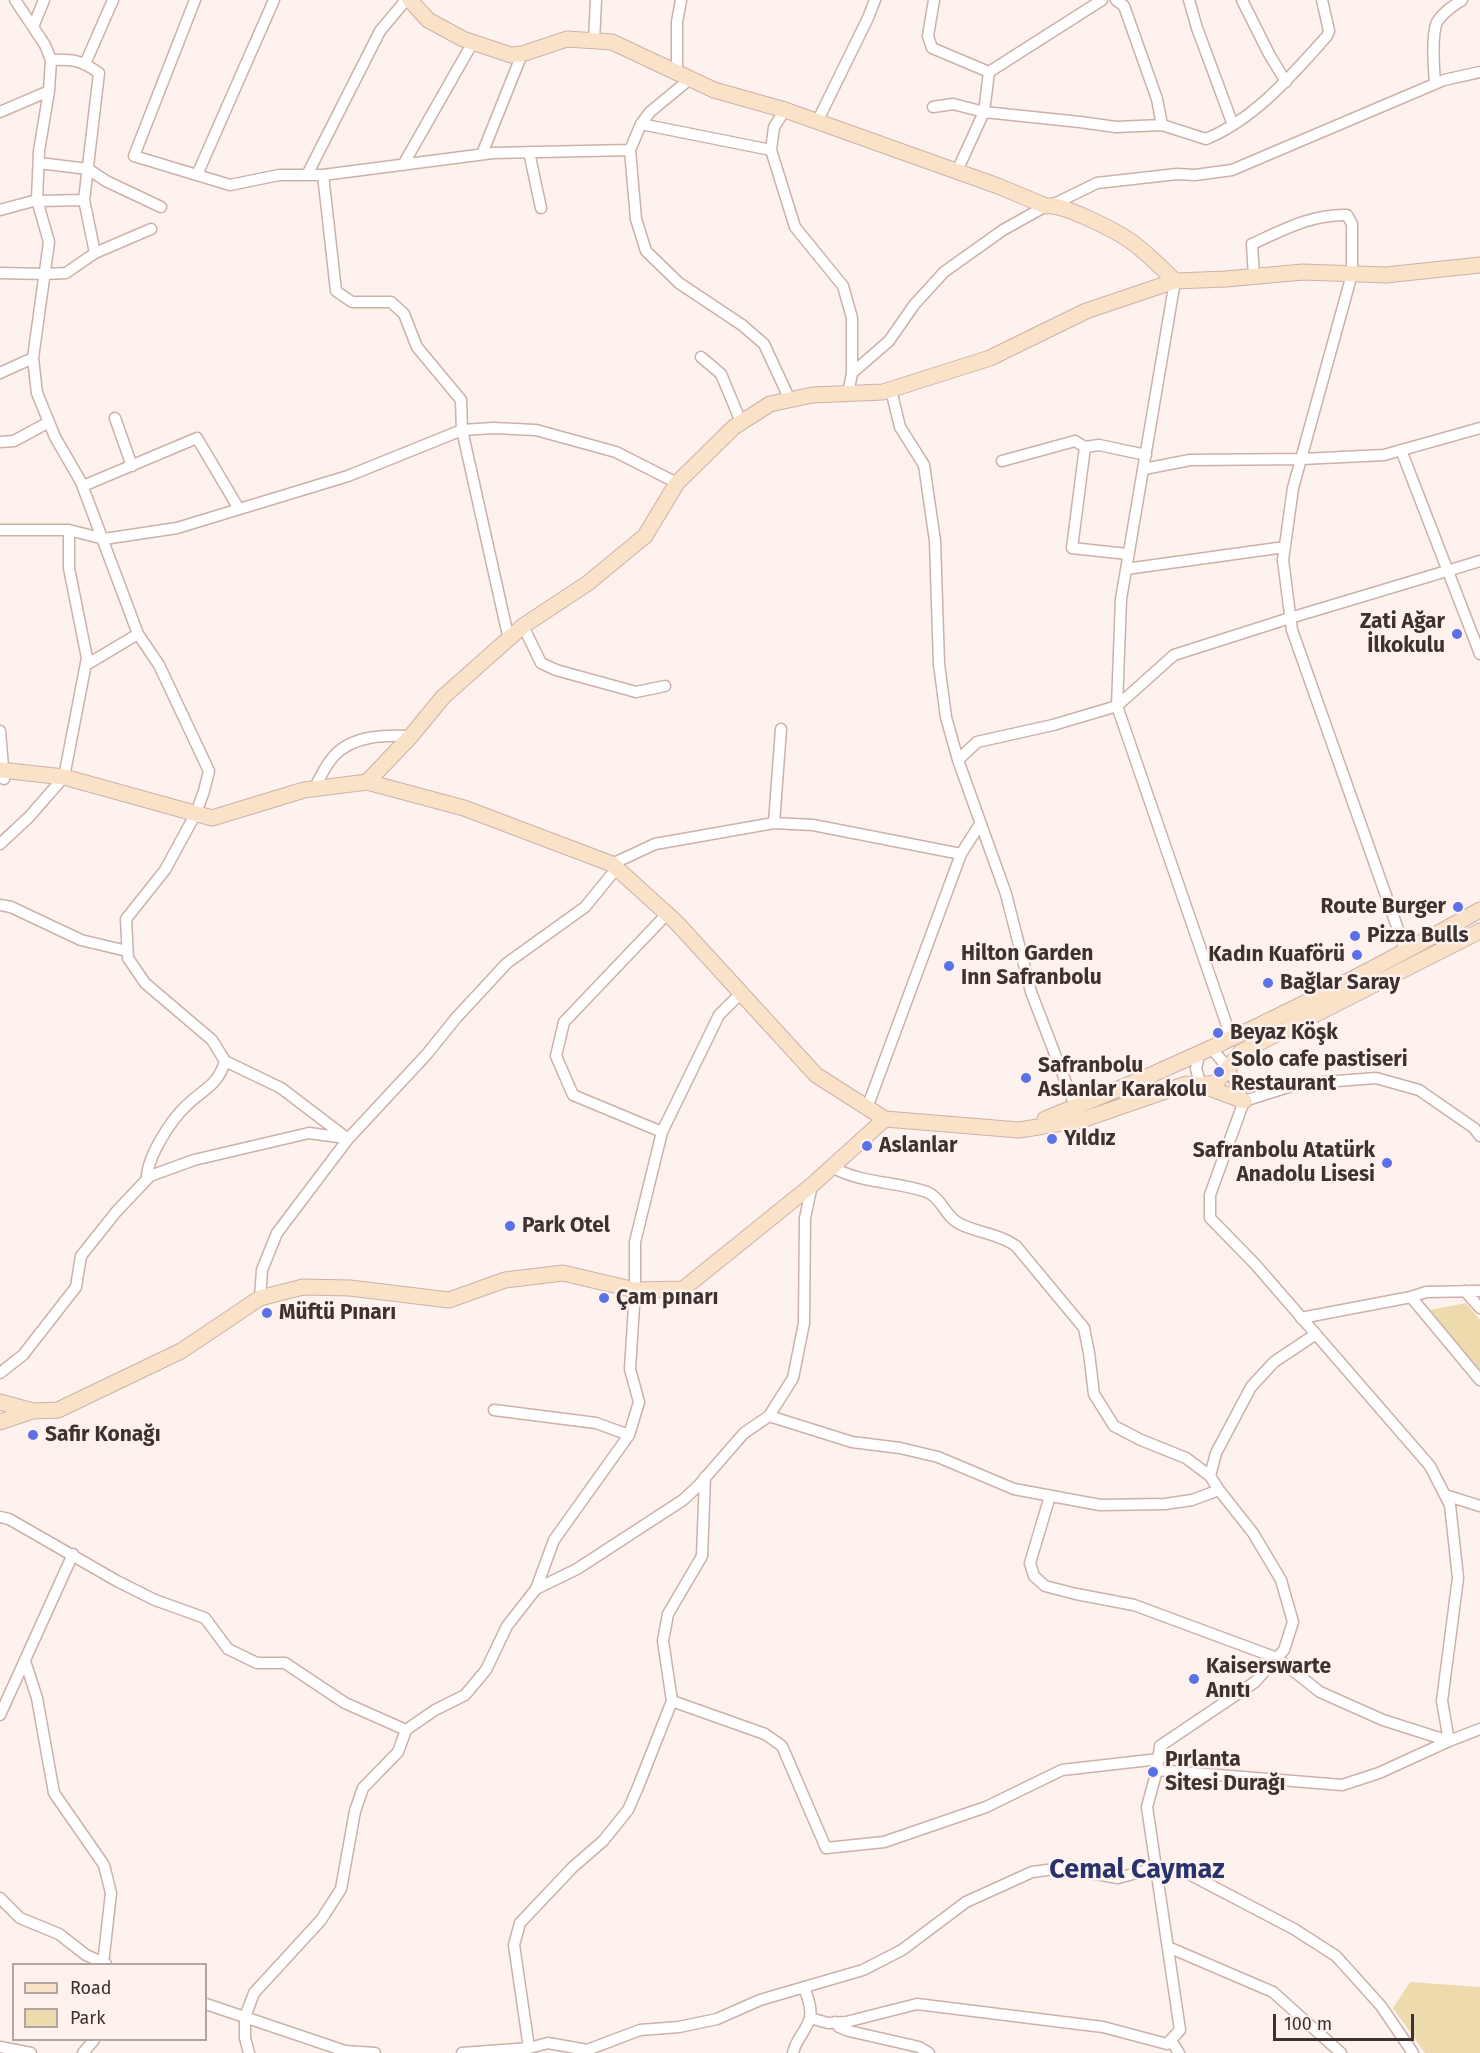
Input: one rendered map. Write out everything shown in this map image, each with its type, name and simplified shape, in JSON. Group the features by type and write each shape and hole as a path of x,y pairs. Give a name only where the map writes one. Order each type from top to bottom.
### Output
{"street":[{"path":"15,0 45,45 51,60 39,163 38,200 49,242 33,358 37,393 49,422 83,486 138,634 159,665 209,771 196,813 165,870 126,919 128,958 145,983 212,1040 225,1061 281,1088 348,1139"},
{"path":"33,27 44,0"},
{"path":"86,64 113,0"},
{"path":"195,0 134,156 230,185 279,175 323,176 482,154 630,150"},
{"path":"197,175 274,0"},
{"path":"307,175 380,32 408,0 428,20 472,42 511,55 522,54 567,39 612,42 714,90 785,110 1049,206 1084,216 1129,240 1175,280"},
{"path":"594,41 596,0"},
{"path":"681,0 677,22 683,76 641,124 630,150 636,219 646,251 679,283 742,325 764,344 789,400"},
{"path":"817,122 875,0"},
{"path":"934,0 928,36 932,48 989,72"},
{"path":"989,72 1102,0"},
{"path":"1116,0 1124,6 1157,99 1162,126"},
{"path":"1189,0 1233,125"},
{"path":"1242,0 1286,82"},
{"path":"933,107 953,104 984,112 1116,127 1162,126 1206,139 1233,125 1286,82 1327,36 1329,31 1322,0"},
{"path":"1435,84 1433,54 1437,23 1447,10 1462,0"},
{"path":"403,165 472,42"},
{"path":"482,154 522,54"},
{"path":"51,60 74,60 86,64 99,73 84,200 95,254"},
{"path":"957,171 984,112 989,72"},
{"path":"852,373 889,341 914,305 944,272 1003,230 1049,206 1097,183 1232,170 1435,84 1480,72"},
{"path":"0,112 49,91"},
{"path":"785,110 774,127 771,150 795,227 843,286 852,318 852,373 848,394"},
{"path":"641,124 771,150"},
{"path":"529,152 541,208"},
{"path":"39,163 88,169 106,181 161,207"},
{"path":"323,176 336,291 351,302 391,302 404,314 417,347 461,400 462,430 509,640"},
{"path":"0,210 38,200 84,200"},
{"path":"1254,276 1252,244 1310,219 1330,214 1347,215 1352,224 1353,274 1293,488 1283,560 1292,630 1406,952"},
{"path":"0,273 66,273 95,254 151,229"},
{"path":"367,782 411,736 443,697 523,626 588,583 645,536 677,483 734,427 770,404 813,395 891,390 990,358 1086,311 1175,280 1303,272 1386,275 1480,265"},
{"path":"1175,280 1144,469 1127,554 1121,599 1117,706 1232,1040"},
{"path":"701,357 721,374 741,422"},
{"path":"0,373 33,358"},
{"path":"891,390 900,428 924,465 935,541 939,664 946,717 958,760 1006,894 1031,992 1079,1113"},
{"path":"115,418 132,466"},
{"path":"0,442 14,441 49,422"},
{"path":"0,530 69,530 104,539 177,528 348,476 462,430 493,428 536,430 616,452 677,483"},
{"path":"1144,469 1190,460 1302,459 1384,454 1480,428"},
{"path":"83,486 198,438 239,509"},
{"path":"1002,461 1075,441 1085,447 1099,445 1146,455"},
{"path":"1085,447 1072,548 1127,554"},
{"path":"1401,450 1480,654"},
{"path":"0,844 29,817 64,777 87,658 69,568 69,530"},
{"path":"1126,569 1285,547"},
{"path":"958,760 976,742 1053,725 1117,706 1174,655 1480,561"},
{"path":"523,626 541,663 556,670 636,692 665,686"},
{"path":"86,665 138,634"},
{"path":"774,823 781,729"},
{"path":"0,731 2,773 64,777 212,818 304,790 367,782 464,808 614,866 667,914 816,1075 885,1119 1019,1130 1186,1084 1216,1083 1241,1052 1480,931"},
{"path":"314,789 333,756 351,742 386,735 411,736"},
{"path":"260,1298 262,1270 277,1233 348,1139 507,963 585,907 614,866 655,844 774,823 813,825 961,854"},
{"path":"867,1108 961,854 980,824"},
{"path":"0,905 11,907 81,940 128,951"},
{"path":"1079,1113 1232,1040 1406,952 1480,910"},
{"path":"662,1132 573,1095 556,1056 564,1022 667,914"},
{"path":"249,2053 245,2038 245,2018 254,1993 321,1920 341,1889 355,1811 363,1788 398,1752 406,1730 435,1710 465,1695 486,1670 507,1626 536,1588 555,1540 629,1435 639,1402 630,1369 635,1290 635,1242 662,1132 719,1015 741,993"},
{"path":"1206,1052 1229,1069 1244,1101 1210,1195 1210,1218 1255,1264 1430,1466 1450,1505 1458,1578 1442,1701 1449,1741"},
{"path":"1201,1085 1196,1069 1206,1052"},
{"path":"147,1178 147,1170 152,1157 170,1126 186,1106 218,1079 225,1061"},
{"path":"1201,1085 1244,1101 1298,1084 1376,1078 1419,1090 1473,1128 1480,1136"},
{"path":"0,1422 33,1411 58,1410 181,1351 260,1298 303,1287 350,1288 449,1300 505,1280 563,1273 635,1290 682,1289 812,1185 885,1119"},
{"path":"0,1373 23,1355 76,1287 81,1256 147,1178 194,1160 309,1133 348,1139"},
{"path":"810,2018 828,2023 846,2022 916,2004 1103,2028 1167,2044 1180,2030 1147,1807 1157,1770 1160,1746 1256,1682 1284,1650 1293,1622 1281,1580 1253,1533 1210,1476 1186,1458 1141,1440 1114,1426 1094,1394 1084,1328 1016,1246 959,1224 928,1192 864,1180 832,1167"},
{"path":"536,1588 577,1569 682,1500 744,1433 770,1416 794,1378 804,1323 805,1218 812,1185"},
{"path":"1465,1291 1480,1308"},
{"path":"1301,1318 1411,1297 1426,1292 1480,1291"},
{"path":"1411,1297 1480,1380"},
{"path":"1210,1476 1215,1453 1251,1387 1274,1362 1316,1334"},
{"path":"0,1402 33,1411"},
{"path":"494,1410 596,1423 629,1435"},
{"path":"770,1416 852,1442 900,1448 938,1457 1014,1489 1101,1505 1165,1504 1192,1500 1219,1490"},
{"path":"529,2048 514,1945 520,1923 573,1867 603,1841 628,1810 672,1701 663,1641 668,1614 702,1556 705,1477"},
{"path":"1445,1495 1480,1506"},
{"path":"1050,1496 1030,1563 1034,1576 1045,1586 1134,1605 1277,1658 1320,1692 1383,1720 1449,1741"},
{"path":"0,1516 155,1600 205,1618 228,1649 257,1663 285,1663 345,1703 406,1730"},
{"path":"0,1715 73,1554"},
{"path":"25,1661 38,1698 54,1793 104,1865 111,1893 104,1963"},
{"path":"672,1701 765,1734 782,1746 826,1848 884,1842 986,1807 1062,1770 1159,1759"},
{"path":"1157,1770 1342,1785 1379,1773 1480,1729"},
{"path":"462,2053 529,2048 548,2043 587,2050 640,2030 679,2027 717,2019 760,2000 863,1970 902,1950 966,1902 1032,1872 1063,1868 1118,1878 1155,1868 1189,1874 1294,1929 1336,1956 1381,2006 1413,2053"},
{"path":"0,1898 20,1918 59,1934 86,1955 102,1963"},
{"path":"1168,1947 1274,1992 1341,2053"},
{"path":"793,2053 794,2046 810,2018 809,2002 804,1987"},
{"path":"207,2004 345,2051 375,2053"},
{"path":"835,2022 849,2031 919,2047 929,2053"},
{"path":"1403,2038 1407,2053"},
{"path":"1171,2040 1179,2053"},
{"path":"83,2053 93,2041"},
{"path":"0,2047 31,2053"}],"green space":[{"path":"1466,1303 1480,1320 1480,1370 1430,1310"},
{"path":"1410,1982 1480,1987 1480,2053 1425,2053 1393,2008"}],"place":[{"name":"Zati Ağar İlkokulu","path":"1457,634"},
{"name":"Route Burger","path":"1458,907"},
{"name":"Pizza Bulls","path":"1355,936"},
{"name":"Kadın Kuaförü","path":"1357,955"},
{"name":"Hilton Garden Inn Safranbolu","path":"949,966"},
{"name":"Bağlar Saray","path":"1268,983"},
{"name":"Beyaz Köşk","path":"1218,1033"},
{"name":"Solo cafe pastiseri Restaurant","path":"1219,1072"},
{"name":"Safranbolu Aslanlar Karakolu","path":"1026,1078"},
{"name":"Yıldız","path":"1052,1139"},
{"name":"Aslanlar","path":"867,1146"},
{"name":"Safranbolu Atatürk Anadolu Lisesi","path":"1387,1163"},
{"name":"Park Otel","path":"510,1226"},
{"name":"Çam pınarı","path":"604,1298"},
{"name":"Müftü Pınarı","path":"267,1313"},
{"name":"Safir Konağı","path":"33,1435"},
{"name":"Kaiserswarte Anıtı","path":"1194,1679"},
{"name":"Pırlanta Sitesi Durağı","path":"1153,1772"}],"district":[{"name":"Cemal Caymaz","path":"1137,1870"}]}
